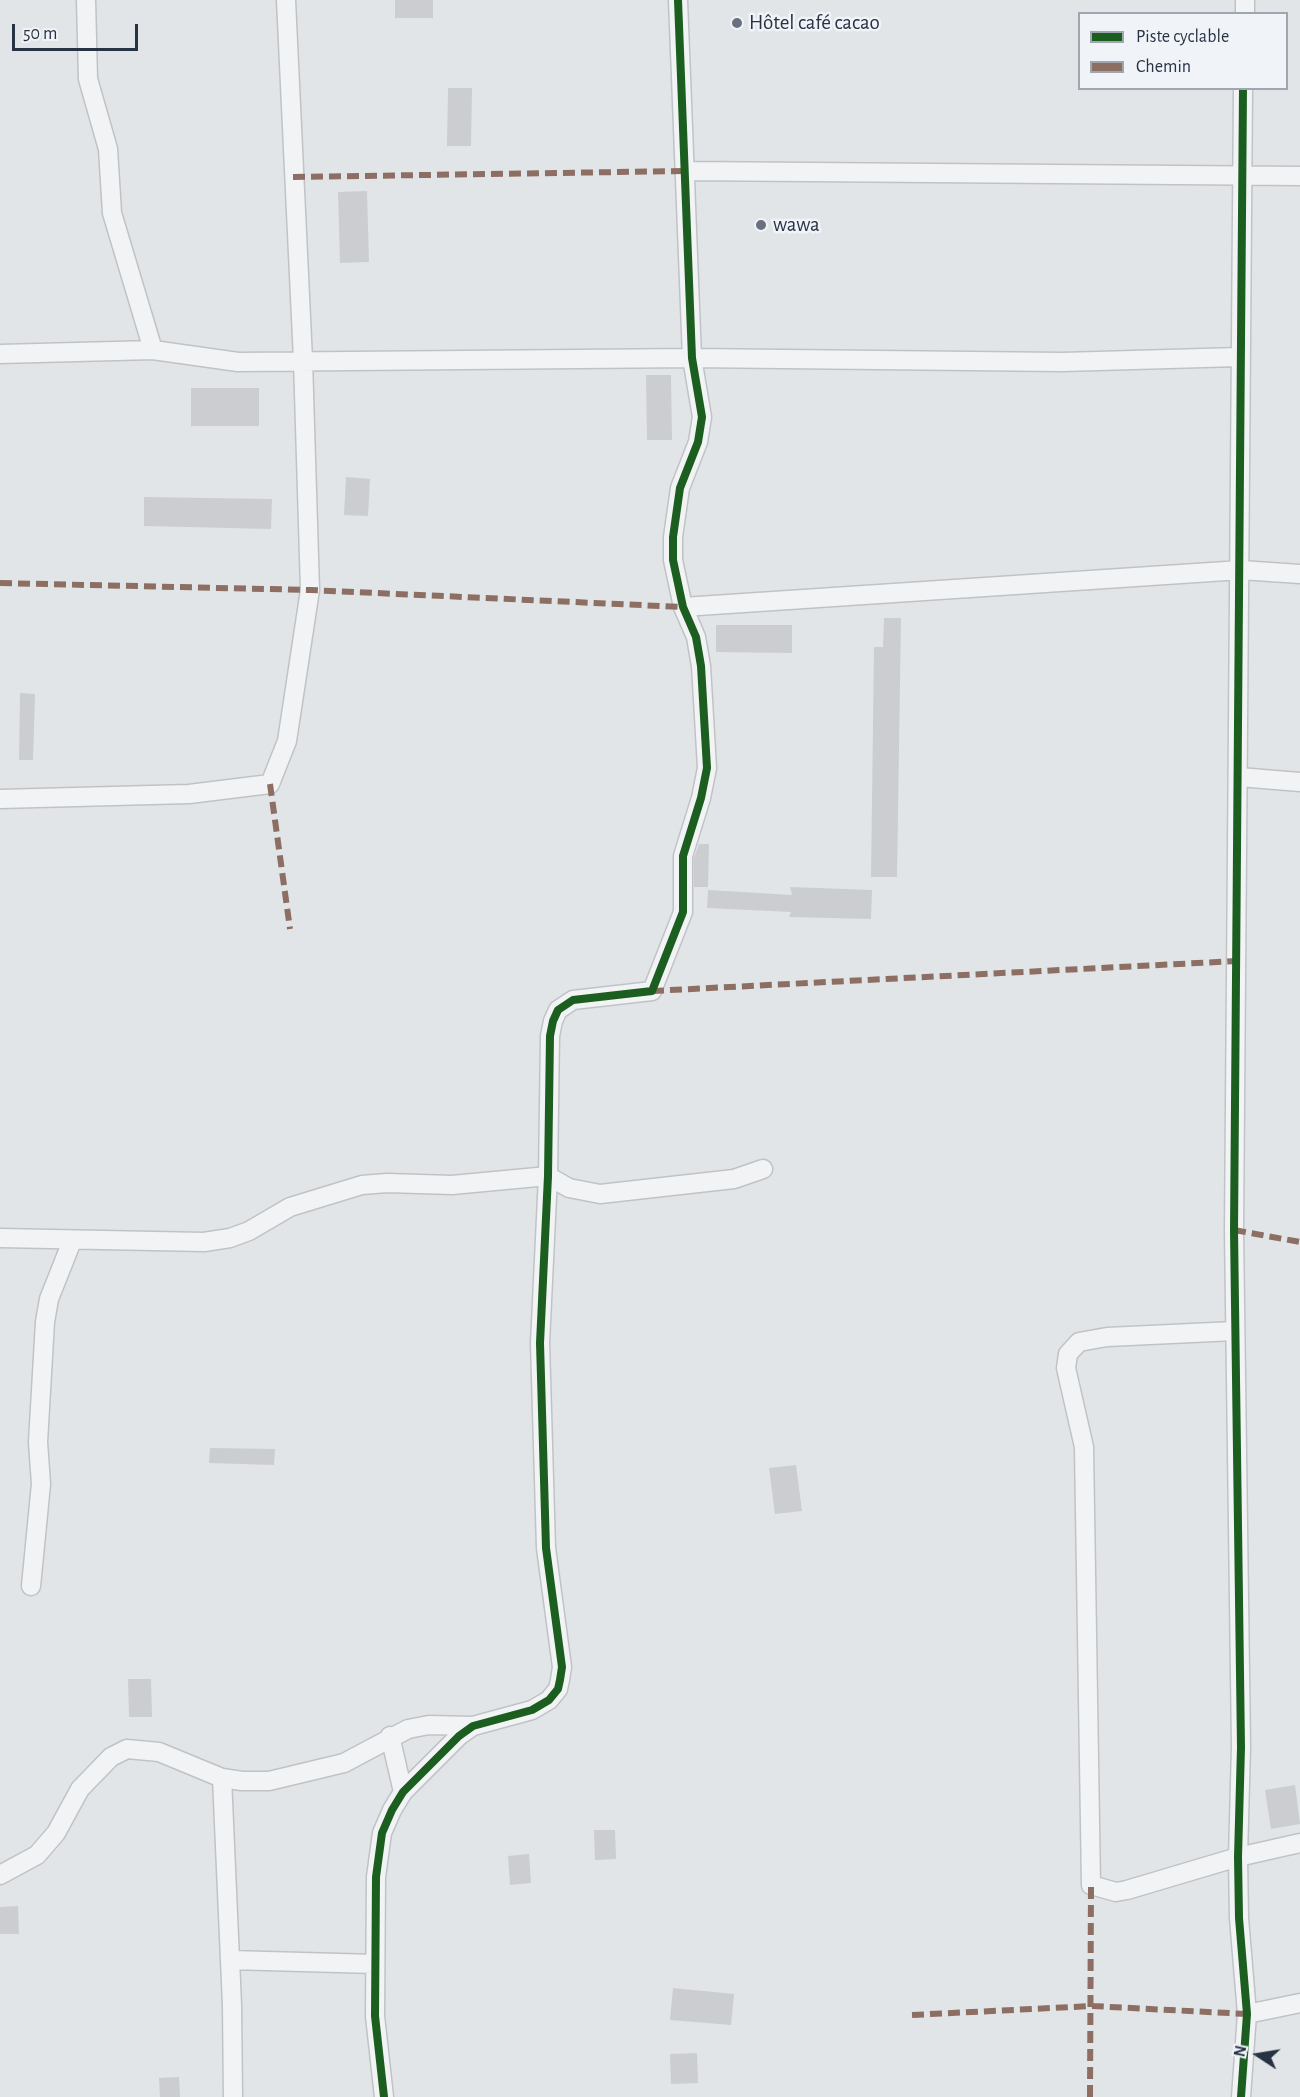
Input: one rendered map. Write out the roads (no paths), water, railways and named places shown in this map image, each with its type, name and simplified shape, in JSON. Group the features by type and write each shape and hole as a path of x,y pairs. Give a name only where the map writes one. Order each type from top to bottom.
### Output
{"street":[{"path":"86,0 88,79 108,149 112,213 153,350"},
{"path":"0,799 189,794 270,784 289,733 310,590 303,360 286,0"},
{"path":"0,1875 25,1863 44,1849 80,1789 119,1752 127,1749 159,1752 222,1778 242,1781 269,1780 344,1764 390,1736 408,1729 429,1725 473,1726 532,1710 549,1700 558,1689 562,1667 546,1548 540,1343 548,1176 550,1036 558,1010 573,1000 589,996 652,991 683,912 683,856 701,798 706,768 701,666 696,637 683,608 674,560 673,537 680,488 698,442 702,417 692,358 678,0"},
{"path":"1241,2097 1247,2014 1239,1918 1241,1747 1235,1331 1241,570 1239,357 1243,90"},
{"path":"686,171 1300,176"},
{"path":"0,354 153,350 238,362 692,358 1062,362 1239,357"},
{"path":"683,608 1241,570 1300,574"},
{"path":"1239,777 1300,782"},
{"path":"0,1238 186,1242 230,1238 290,1207 362,1185 387,1183 452,1185 548,1176 569,1188 600,1194 734,1179 763,1169"},
{"path":"31,1586 41,1484 38,1442 45,1322 49,1299 72,1241"},
{"path":"1235,1331 1147,1334 1079,1342 1068,1354 1066,1368 1084,1447 1091,1885 1116,1892 1238,1857 1300,1843"},
{"path":"384,2097 375,2016 378,1850 392,1810 403,1792 431,1762 473,1726"},
{"path":"390,1736 403,1792"},
{"path":"222,1778 233,2097"},
{"path":"230,1960 375,1964"},
{"path":"1247,2014 1300,2003"}],"place":[{"name":"Hôtel café cacao","path":"737,23"},
{"name":"wawa","path":"761,225"}]}
